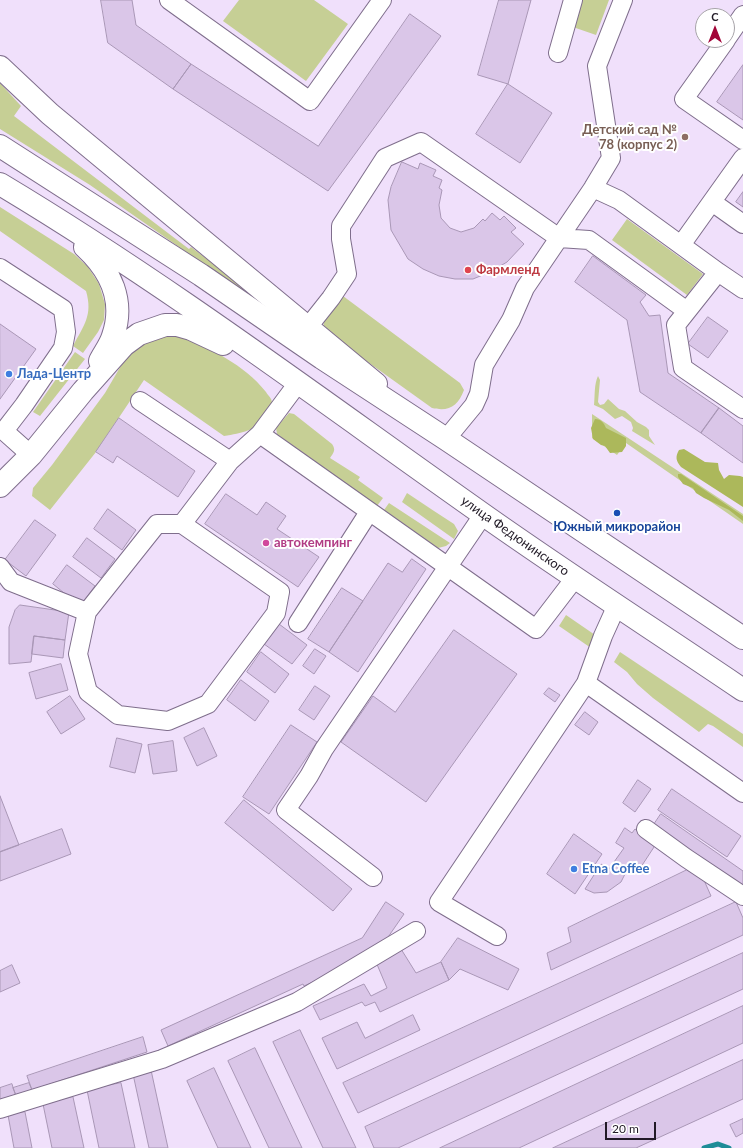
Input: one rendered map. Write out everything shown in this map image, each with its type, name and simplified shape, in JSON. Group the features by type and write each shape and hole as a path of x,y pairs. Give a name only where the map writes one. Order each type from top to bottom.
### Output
{"main road":[{"path":"0,67 50,114 423,424"},
{"path":"0,146 201,275 322,358 446,439 743,638"},
{"path":"0,184 52,216 167,292 294,380"},
{"path":"52,216 95,256 111,280 116,293 118,308 113,337 83,391"},
{"path":"0,486 31,455 83,391 124,345 139,334 165,325 177,325 192,329 294,380"},
{"name":"улица Федюнинского","path":"294,380 483,515 743,690"}],"lane":[{"path":"169,0 310,100 382,0"},
{"path":"558,53 573,0"},
{"path":"446,439 474,405 479,394 484,365 511,320 525,288 593,188 611,158 597,66 623,0"},
{"path":"735,26 743,15"},
{"path":"720,48 684,99 743,140"},
{"path":"308,327 348,274 341,239 341,226 385,158 421,142 558,238 589,240 687,311"},
{"path":"681,245 743,158"},
{"path":"593,188 619,200 743,289"},
{"path":"712,202 743,224"},
{"path":"0,268 63,309 66,332 63,348 24,405 4,431 31,455"},
{"path":"718,272 676,325 684,368 743,408"},
{"path":"182,524 230,461 260,434 294,380"},
{"path":"140,401 230,461"},
{"path":"260,434 536,629 575,578"},
{"path":"298,623 369,512"},
{"path":"373,877 286,810 309,776 328,742 483,515"},
{"path":"157,524 182,524 280,592 276,613 208,704 168,721 118,715 88,692 78,654 87,612 157,524"},
{"path":"0,567 12,582 87,612"},
{"path":"497,936 439,902 586,683 603,636 617,605"},
{"path":"586,683 743,793"},
{"path":"646,829 743,896"},
{"path":"0,1109 162,1059 297,1002 416,931"}],"green space":[{"path":"239,0 314,0 348,24 306,81 223,21"},
{"path":"578,0 609,0 596,35 570,26"},
{"path":"0,83 21,106 14,116 189,249 191,247 273,309 271,311 90,185 0,129"},
{"path":"0,207 74,254 88,267 99,284 105,304 104,320 98,332 83,353 73,346 84,326 88,313 88,299 86,291 0,231"},
{"path":"627,219 703,274 687,295 612,240"},
{"path":"343,296 460,383 464,390 462,396 456,404 443,409 432,408 330,335 324,328 325,320 330,311"},
{"path":"179,334 226,358 257,382 272,401 272,406 267,416 253,428 237,434 224,436 144,380 96,452 50,510 32,496 33,488 52,465 105,393 129,352 154,335"},
{"path":"75,352 85,359 40,416 33,412"},
{"path":"598,376 600,380 598,402 600,405 604,404 608,399 619,409 625,411 649,430 649,436 655,445 632,431 633,428 631,422 622,416 615,419 603,409 594,405 595,386"},
{"path":"289,413 294,414 332,444 334,451 330,458 360,477 358,480 383,498 377,506 277,434 276,428"},
{"path":"592,414 743,514 743,524 626,443 617,455 592,438"},
{"path":"595,419 602,422 606,428 626,438 626,446 622,452 610,453 605,446 593,439 591,428"},
{"path":"684,449 705,462 718,463 719,470 724,479 729,475 743,477 743,507 681,467 677,461 677,455 679,450"},
{"path":"678,474 681,474 743,516 743,521 729,510 704,498 696,493 693,488 683,484 678,477"},
{"path":"407,493 454,524 458,531 454,539 402,502"},
{"path":"389,503 450,543 446,546 438,548 384,510"},
{"path":"566,615 598,637 591,648 559,626"},
{"path":"620,652 743,734 743,747 708,724 699,732 653,698 637,684 627,672 614,662"}],"building":[{"path":"101,0 132,0 136,25 191,64 173,89 108,43"},
{"path":"499,0 531,0 508,84 478,75"},
{"path":"410,14 441,36 328,191 173,89 191,64 318,146"},
{"path":"743,65 743,120 717,102"},
{"path":"508,84 552,113 520,163 476,134"},
{"path":"402,162 418,169 420,163 436,170 433,176 442,180 439,188 442,190 439,205 441,218 450,228 461,232 474,228 483,219 485,221 492,213 500,220 504,216 516,228 511,232 524,244 507,262 490,272 473,279 455,279 439,276 423,269 408,259 391,230 388,200 391,187"},
{"path":"743,192 743,207 736,202"},
{"path":"593,256 646,295 640,302 649,316 660,315 668,373 719,408 701,433 640,392 627,320 575,282"},
{"path":"708,317 728,331 708,358 688,344"},
{"name":"Лада-Центр","path":"0,324 36,349 0,399"},
{"path":"719,408 743,426 743,463 701,433"},
{"path":"119,418 195,471 178,497 117,456 113,463 96,452"},
{"name":"автокемпинг","path":"226,494 257,515 266,502 286,516 277,529 319,557 298,587 205,524"},
{"path":"108,509 136,530 122,550 94,529"},
{"path":"35,520 56,535 26,576 5,560"},
{"path":"87,538 115,559 101,578 73,557"},
{"path":"412,559 426,569 358,672 329,652 388,563 402,572"},
{"path":"67,565 95,586 80,606 53,584"},
{"path":"342,588 363,601 329,652 308,639"},
{"path":"20,605 69,612 65,640 34,636 31,662 9,664 9,627 15,610"},
{"path":"279,624 307,645 292,664 264,644"},
{"path":"454,630 517,674 426,802 341,742 373,696 395,712"},
{"path":"34,636 65,640 63,658 32,654"},
{"path":"315,649 326,656 314,674 303,666"},
{"path":"261,652 289,674 275,693 247,672"},
{"path":"61,664 68,690 36,699 29,673"},
{"path":"241,680 269,701 255,721 227,700"},
{"path":"315,686 330,696 314,720 299,710"},
{"path":"549,688 560,695 555,702 544,694"},
{"path":"70,696 85,719 61,734 47,712"},
{"path":"585,712 598,722 589,735 575,725"},
{"path":"291,725 317,742 269,814 243,797"},
{"path":"204,728 217,756 197,766 184,738"},
{"path":"117,738 142,744 135,773 110,767"},
{"path":"173,741 177,771 153,774 148,745"},
{"path":"638,780 651,789 635,812 623,803"},
{"path":"672,789 741,836 727,857 658,810"},
{"path":"0,796 19,845 0,852"},
{"path":"244,800 352,889 333,911 225,823"},
{"path":"661,814 743,871 743,888 653,826"},
{"path":"625,828 632,833 635,829 656,844 637,873 628,868 621,882 607,892 594,893 585,889 601,864 609,869 624,848 616,843"},
{"path":"62,829 71,854 0,881 0,852"},
{"path":"574,834 602,854 575,894 547,874"},
{"path":"687,870 703,878 711,896 551,970 547,953 571,942 568,928"},
{"path":"386,902 404,914 377,953 304,986 303,984 168,1046 161,1030 362,938"},
{"path":"736,902 743,918 743,935 358,1113 343,1083"},
{"path":"458,938 519,969 508,990 460,969 449,980 441,962"},
{"path":"401,949 416,973 441,962 449,980 380,1012 375,1002 365,1006 362,1002 320,1020 313,1006 364,984 371,996 387,988 376,962"},
{"path":"743,953 743,989 398,1148 374,1148 365,1127"},
{"path":"12,965 20,983 0,992 0,971"},
{"path":"743,1006 743,1043 519,1148 440,1148"},
{"path":"413,1015 420,1030 337,1069 322,1038 357,1022 365,1038"},
{"path":"300,1030 356,1148 323,1148 273,1042"},
{"path":"143,1037 147,1052 32,1090 27,1076"},
{"path":"255,1048 302,1148 269,1148 228,1061"},
{"path":"743,1060 743,1099 636,1148 553,1148"},
{"path":"214,1068 251,1148 218,1148 187,1081"},
{"path":"151,1070 168,1148 149,1148 133,1074"},
{"path":"29,1083 32,1090 16,1095 13,1088"},
{"path":"121,1083 135,1148 99,1148 87,1090"},
{"path":"12,1084 16,1097 0,1102 0,1088"},
{"path":"73,1097 84,1148 52,1148 43,1104"},
{"path":"25,1112 32,1148 14,1148 8,1115"},
{"path":"743,1119 743,1133 736,1137 730,1125"}],"waterway":[{"path":"704,1148 718,1144 729,1148"}],"place":[{"name":"Детский сад № 78 (корпус 2)","path":"685,137"},
{"name":"Фармленд","path":"468,270"},
{"name":"Лада-Центр","path":"9,374"},
{"name":"Южный микрорайон","path":"617,513"},
{"name":"автокемпинг","path":"266,543"},
{"name":"Etna Coffee","path":"574,869"}]}
